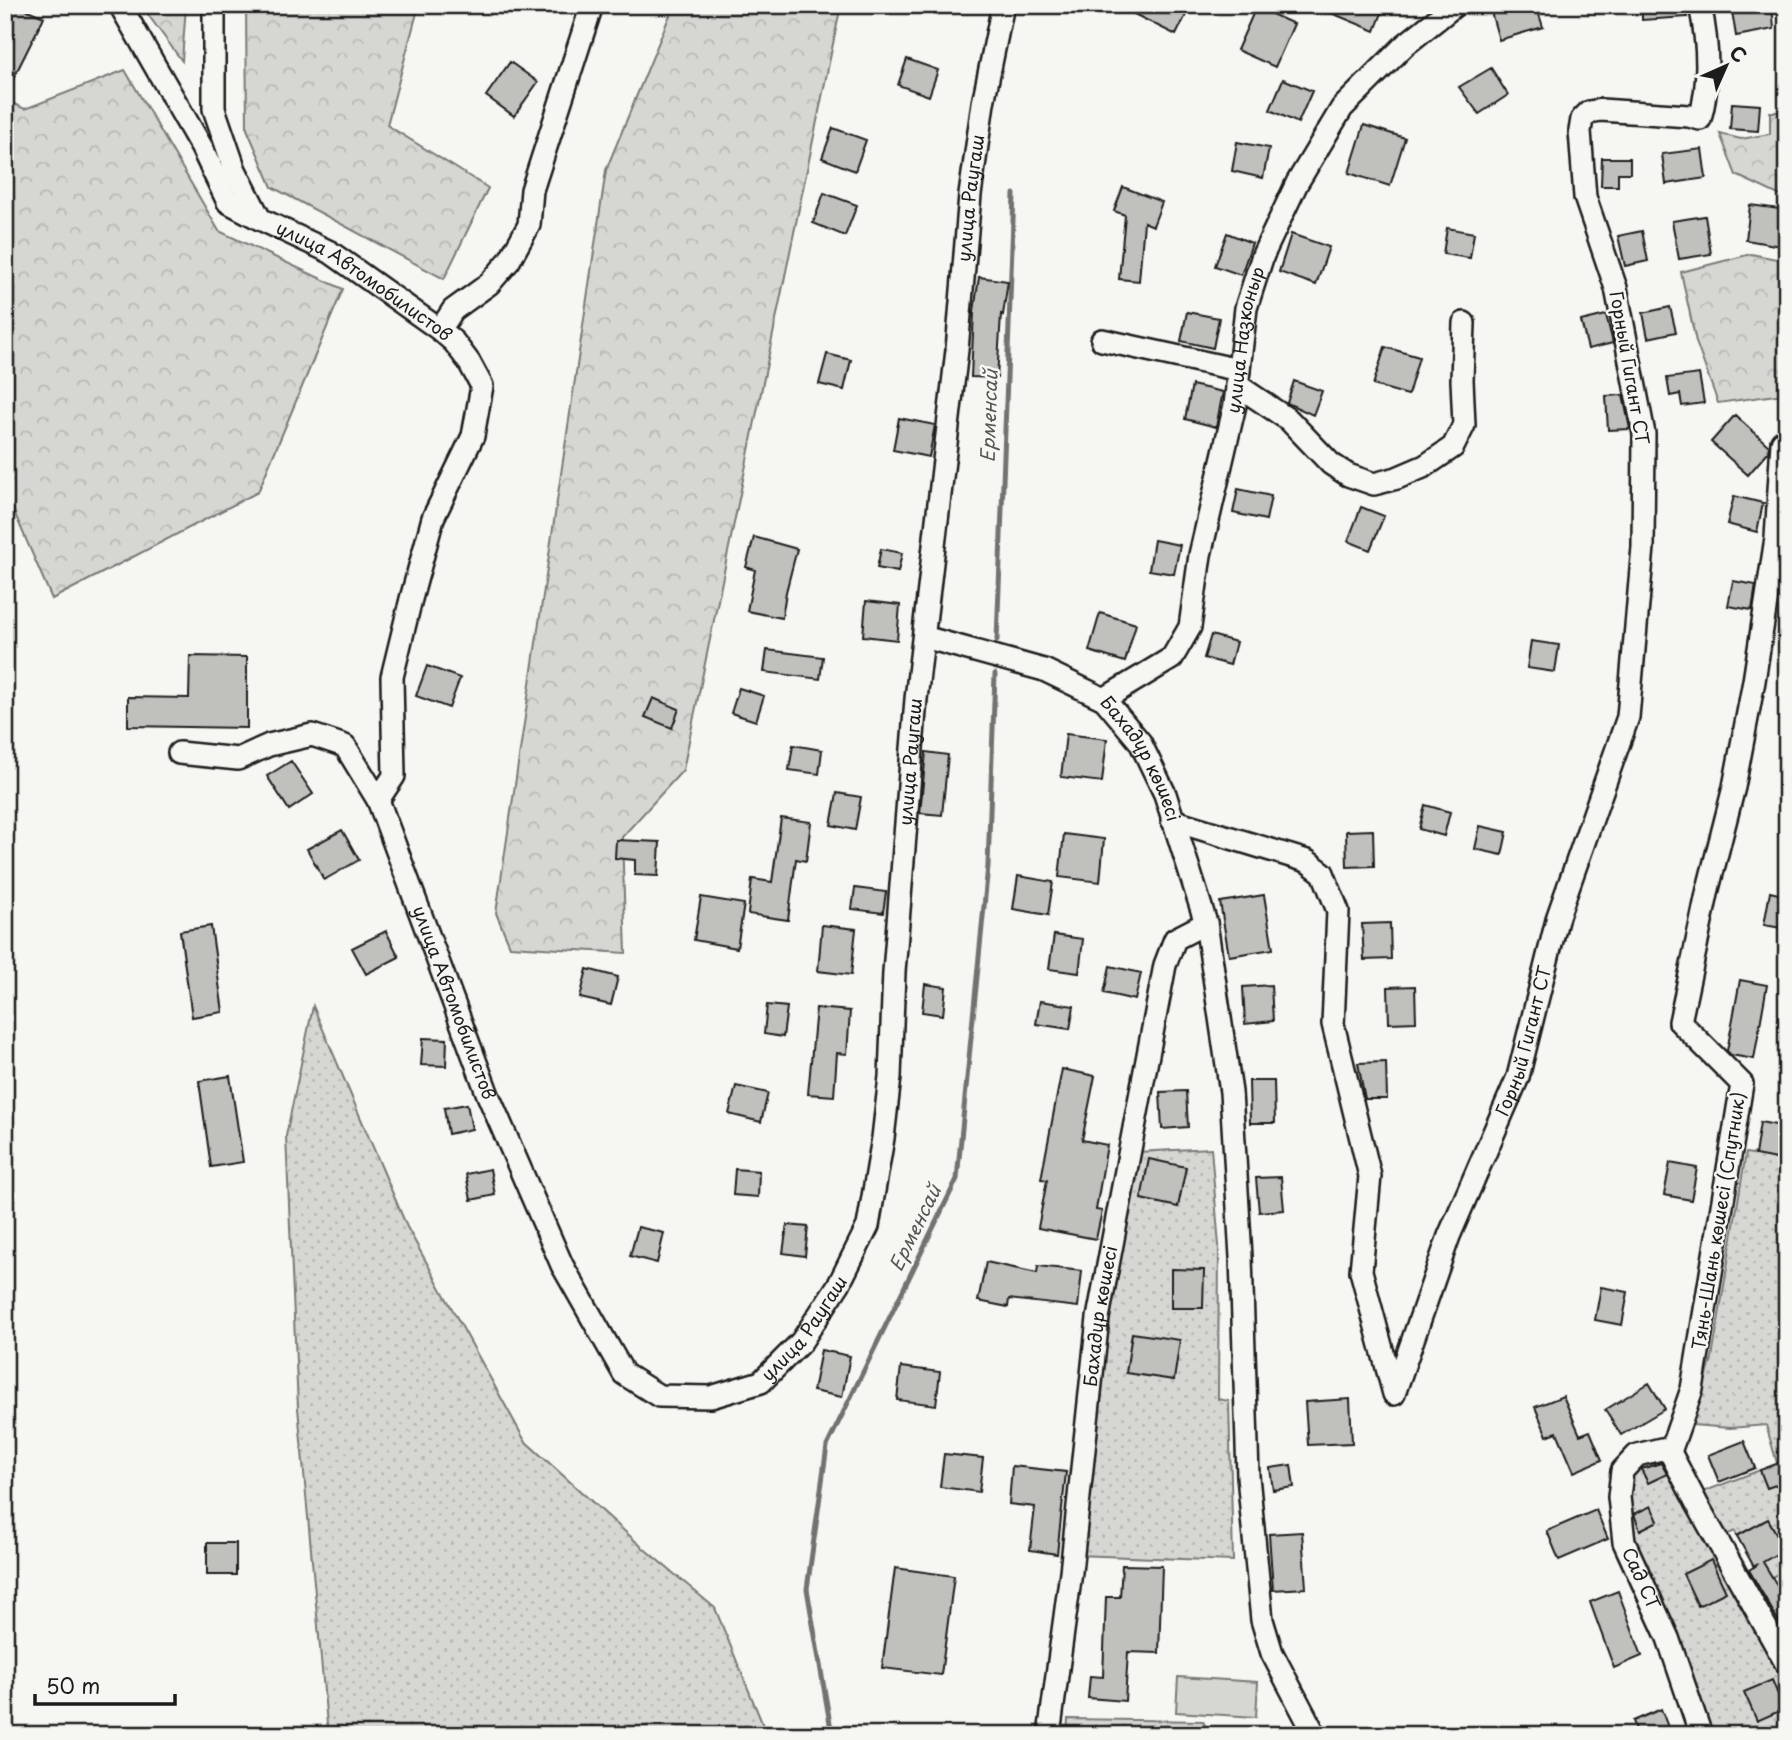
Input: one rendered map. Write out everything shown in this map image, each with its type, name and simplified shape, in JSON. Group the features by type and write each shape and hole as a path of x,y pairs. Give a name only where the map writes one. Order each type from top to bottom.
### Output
{"street":[{"path":"120,5 202,148 228,202 260,219"},
{"name":"улица Автомобилистов","path":"214,5 214,109 235,170 260,219 330,252 440,330 454,342 482,386 473,436 433,517 411,599 392,677 394,776 378,800"},
{"path":"440,330 453,310 489,284 502,269 529,225 532,190 592,5"},
{"name":"улица Раугаш","path":"659,1396 711,1397 761,1382 801,1342 839,1284 868,1226 890,1077 894,972 916,699 957,350 970,195 983,103 1003,5"},
{"name":"улица Назконыр","path":"1104,699 1172,658 1190,627 1200,555 1235,405 1246,308 1263,255 1297,183 1342,108 1405,45 1455,5"},
{"name":"Горный Гигант СТ","path":"1172,820 1307,861 1323,873 1338,911 1333,1024 1370,1176 1361,1271 1394,1394 1449,1236 1518,1077 1558,916 1628,717 1643,547 1644,434 1616,288 1585,197 1580,131 1582,119 1589,112 1601,110 1700,119 1705,101 1707,59 1700,5"},
{"path":"1102,340 1238,377 1289,420 1331,464 1348,475 1374,484 1398,478 1425,466 1453,447 1464,425 1464,323"},
{"name":"Тянь-Шань көшесі (Спутник)","path":"1670,1452 1692,1389 1742,1084 1680,1022 1708,889 1734,787 1754,681 1776,538 1782,442"},
{"name":"Бахадүр көшесі","path":"924,637 1044,670 1104,699 1140,742 1165,794 1206,923 1231,1093 1241,1257 1248,1476 1262,1620 1272,1653 1315,1735"},
{"name":"улица Автомобилистов","path":"179,754 238,759 269,745 312,735 345,746 378,800 488,1095 562,1265 624,1374 659,1396"},
{"name":"Бахадүр көшесі","path":"1049,1735 1071,1572 1098,1318 1164,965 1175,939 1206,923"},
{"name":"Сад СТ","path":"1670,1452 1661,1448 1637,1455 1622,1471 1619,1497 1624,1542 1668,1638 1701,1735"},
{"path":"1670,1452 1787,1665"}],"green space":[{"path":"141,5 186,5 182,61"},
{"path":"246,5 419,5 387,125 488,188 444,279 272,187 247,129"},
{"path":"674,5 841,5 683,770 622,837 626,953 510,946 496,913 606,170"},
{"path":"125,70 219,231 343,289 258,492 52,599 5,491 5,100 25,109"},
{"path":"1770,112 1787,112 1787,199 1736,175 1720,134 1741,139 1770,134"},
{"path":"1751,254 1787,261 1787,403 1783,394 1718,403 1696,342 1681,272"},
{"path":"313,1006 407,1227 525,1441 642,1547 715,1608 767,1735 328,1735 298,1408 286,1136"},
{"path":"1211,1148 1219,1246 1218,1399 1229,1401 1233,1561 1077,1555 1097,1382 1137,1152"},
{"path":"1746,1153 1787,1160 1787,1464 1785,1461 1777,1463 1766,1425 1730,1428 1693,1425 1712,1358"},
{"path":"1639,1464 1648,1483 1668,1474 1787,1674 1787,1735 1710,1735 1690,1666 1647,1568 1632,1541 1625,1492"},
{"path":"1760,1470 1767,1488 1787,1481 1787,1567 1771,1578 1761,1563 1785,1549 1768,1519 1737,1536 1735,1531 1724,1536 1700,1493"},
{"path":"1178,1677 1258,1682 1256,1717 1176,1712"},
{"path":"1068,1719 1203,1721 1209,1735 1067,1735"}],"building":[{"path":"16,5 44,17 5,95 5,27"},
{"path":"1116,5 1191,5 1176,35"},
{"path":"1312,5 1385,5 1375,31"},
{"path":"1513,5 1536,5 1543,27 1499,40 1491,12"},
{"path":"1642,5 1686,5 1687,17 1642,20"},
{"path":"1731,5 1772,5 1774,29 1736,36"},
{"path":"1256,7 1294,24 1275,67 1237,50"},
{"path":"907,59 938,70 929,96 898,85"},
{"path":"510,62 538,82 514,116 486,96"},
{"path":"1491,68 1508,95 1479,114 1459,87"},
{"path":"1283,79 1312,91 1298,123 1270,110"},
{"path":"1732,103 1760,105 1758,131 1730,129"},
{"path":"1364,125 1405,138 1390,186 1349,173"},
{"path":"833,128 866,140 855,171 822,158"},
{"path":"1237,142 1269,148 1263,178 1232,171"},
{"path":"1702,149 1706,178 1666,184 1662,154"},
{"path":"1602,158 1630,158 1630,173 1618,173 1618,186 1601,186"},
{"path":"1123,187 1162,202 1153,226 1144,222 1139,281 1119,279 1125,215 1114,211"},
{"path":"824,193 857,205 845,236 813,223"},
{"path":"1750,205 1787,210 1781,246 1746,240"},
{"path":"1705,216 1711,254 1679,259 1672,221"},
{"path":"1447,228 1474,233 1470,258 1443,254"},
{"path":"1642,231 1648,261 1625,266 1618,236"},
{"path":"1227,233 1252,243 1241,275 1215,266"},
{"path":"1291,234 1329,247 1316,285 1279,272"},
{"path":"979,277 1008,281 1003,315 1001,314 997,378 971,377 974,311"},
{"path":"1670,307 1676,332 1648,338 1643,313"},
{"path":"1187,312 1219,318 1213,348 1181,341"},
{"path":"1606,315 1613,343 1588,349 1581,321"},
{"path":"1385,347 1419,357 1408,395 1373,385"},
{"path":"827,354 851,360 844,390 819,384"},
{"path":"1699,374 1704,403 1682,406 1680,394 1670,396 1667,378"},
{"path":"1294,381 1322,391 1313,415 1287,403"},
{"path":"1192,385 1223,392 1216,427 1185,419"},
{"path":"1623,395 1630,429 1608,430 1606,396"},
{"path":"1735,415 1769,446 1768,452 1748,475 1711,442"},
{"path":"899,418 935,425 929,457 893,450"},
{"path":"1238,489 1271,496 1266,520 1233,513"},
{"path":"1734,496 1763,503 1757,532 1727,524"},
{"path":"1361,507 1384,516 1370,550 1348,541"},
{"path":"754,537 797,549 782,618 747,611 755,570 746,567"},
{"path":"1154,540 1180,545 1174,574 1149,570"},
{"path":"881,549 902,553 898,572 877,568"},
{"path":"1733,581 1756,585 1752,610 1728,606"},
{"path":"866,601 900,605 897,640 863,636"},
{"path":"1100,613 1136,624 1125,662 1089,651"},
{"path":"1211,635 1236,642 1230,665 1204,658"},
{"path":"1531,641 1559,645 1555,672 1527,668"},
{"path":"767,650 823,657 820,679 764,672"},
{"path":"190,656 247,657 247,728 128,726 128,697 189,698"},
{"path":"427,666 460,678 449,708 416,696"},
{"path":"739,688 764,696 756,721 731,713"},
{"path":"653,698 679,709 672,728 645,717"},
{"path":"1066,734 1107,739 1102,782 1061,777"},
{"path":"793,745 822,750 819,774 789,770"},
{"path":"926,752 948,755 942,815 920,813"},
{"path":"291,761 313,794 289,810 267,776"},
{"path":"837,793 861,797 855,830 831,825"},
{"path":"1425,805 1450,812 1444,836 1419,829"},
{"path":"781,818 811,822 806,861 796,859 788,920 748,914 752,879 772,882"},
{"path":"1480,826 1507,832 1502,855 1475,849"},
{"path":"342,830 359,860 324,880 307,849"},
{"path":"1373,830 1374,866 1347,867 1346,831"},
{"path":"1064,834 1104,839 1100,882 1059,877"},
{"path":"616,840 660,842 658,876 635,875 635,860 615,858"},
{"path":"1018,876 1053,882 1048,915 1013,909"},
{"path":"855,888 886,892 883,913 852,909"},
{"path":"1770,892 1787,896 1787,929 1764,925"},
{"path":"1264,895 1273,949 1229,956 1220,902"},
{"path":"701,897 744,904 737,948 694,940"},
{"path":"1390,923 1391,959 1364,960 1362,924"},
{"path":"822,925 856,929 851,975 818,971"},
{"path":"211,926 223,1012 192,1017 180,931"},
{"path":"386,931 399,957 366,974 352,948"},
{"path":"1054,935 1083,939 1079,973 1049,969"},
{"path":"1110,966 1141,973 1135,1000 1104,993"},
{"path":"587,969 618,977 611,1005 580,998"},
{"path":"1740,980 1767,985 1754,1059 1731,1055 1727,1051"},
{"path":"925,984 946,987 943,1015 922,1012"},
{"path":"1271,985 1273,1021 1245,1024 1243,987"},
{"path":"1415,986 1416,1022 1389,1023 1388,987"},
{"path":"1040,1001 1074,1006 1070,1029 1036,1024"},
{"path":"767,1005 787,1007 783,1037 764,1034"},
{"path":"816,1008 850,1011 847,1054 837,1053 834,1096 808,1094"},
{"path":"423,1038 447,1039 446,1066 421,1065"},
{"path":"1386,1062 1387,1099 1365,1099 1358,1063"},
{"path":"1062,1069 1095,1076 1082,1140 1107,1145 1096,1210 1102,1211 1096,1239 1038,1228 1047,1180 1041,1179"},
{"path":"230,1076 243,1162 211,1167 199,1081"},
{"path":"1249,1081 1274,1081 1275,1123 1250,1123"},
{"path":"736,1086 768,1093 761,1122 729,1114"},
{"path":"1186,1091 1188,1127 1162,1129 1160,1092"},
{"path":"467,1104 472,1129 448,1134 444,1108"},
{"path":"1760,1122 1787,1127 1782,1160 1755,1155"},
{"path":"1149,1159 1186,1167 1178,1207 1141,1199"},
{"path":"1670,1163 1697,1168 1691,1200 1664,1195"},
{"path":"490,1169 495,1195 471,1200 466,1174"},
{"path":"735,1169 759,1171 758,1197 733,1195"},
{"path":"1281,1177 1284,1210 1259,1212 1256,1178"},
{"path":"787,1225 808,1227 805,1256 783,1253"},
{"path":"638,1227 664,1233 657,1263 630,1256"},
{"path":"986,1262 1037,1273 1038,1266 1082,1271 1078,1307 1009,1299 1008,1307 978,1301"},
{"path":"1171,1269 1204,1270 1203,1308 1171,1308"},
{"path":"1601,1287 1628,1292 1622,1325 1595,1320"},
{"path":"1132,1333 1180,1340 1174,1380 1126,1373"},
{"path":"821,1350 850,1356 842,1397 813,1391"},
{"path":"901,1367 940,1372 936,1405 897,1400"},
{"path":"1649,1383 1665,1409 1621,1435 1605,1410"},
{"path":"1563,1396 1580,1435 1590,1431 1602,1460 1574,1472 1557,1432 1547,1436 1535,1407"},
{"path":"1350,1399 1352,1443 1308,1445 1305,1402"},
{"path":"1744,1441 1755,1468 1719,1482 1708,1455"},
{"path":"944,1454 983,1458 979,1492 940,1487"},
{"path":"1787,1460 1787,1481 1767,1488 1760,1470"},
{"path":"1661,1463 1667,1474 1648,1483 1641,1469"},
{"path":"1291,1465 1294,1487 1273,1490 1270,1468"},
{"path":"1012,1466 1066,1472 1057,1554 1030,1550 1035,1507 1009,1504"},
{"path":"1651,1506 1658,1521 1640,1530 1634,1514"},
{"path":"1596,1510 1608,1539 1559,1560 1547,1531"},
{"path":"1768,1519 1785,1549 1763,1562 1780,1590 1787,1586 1787,1636 1749,1570 1754,1567 1737,1536"},
{"path":"1302,1532 1306,1588 1273,1590 1269,1534"},
{"path":"207,1543 236,1543 236,1575 207,1575"},
{"path":"1711,1560 1726,1592 1698,1606 1683,1574"},
{"path":"1122,1565 1162,1566 1159,1653 1128,1652 1125,1701 1088,1698 1090,1676 1103,1677 1106,1597 1120,1597"},
{"path":"895,1568 954,1576 941,1675 882,1668"},
{"path":"1618,1591 1642,1656 1614,1668 1590,1602"},
{"path":"1772,1680 1784,1709 1757,1721 1744,1692"},
{"path":"1661,1709 1671,1735 1638,1735 1633,1721"}],"waterway":[{"name":"Ерменсай","path":"997,640 1014,194"},
{"name":"Ерменсай","path":"832,1735 807,1589 827,1446 957,1179 988,866 995,674"}]}
